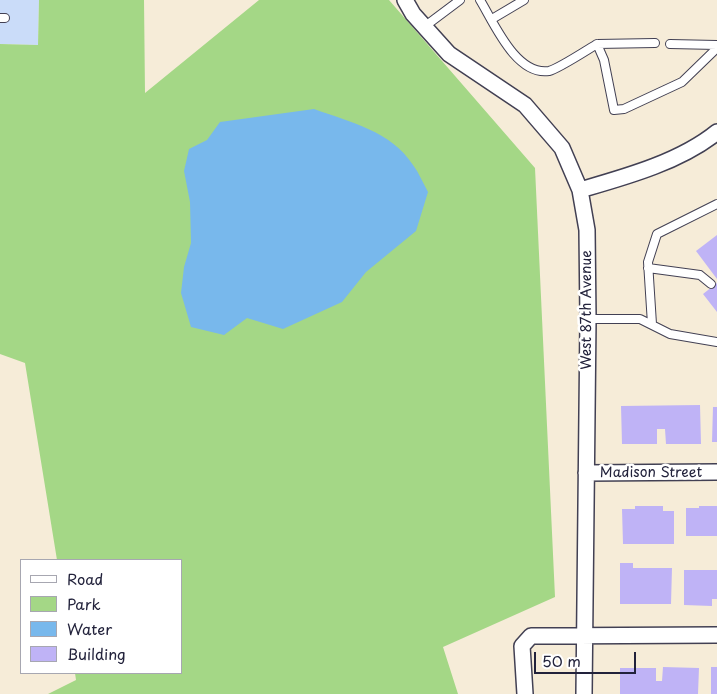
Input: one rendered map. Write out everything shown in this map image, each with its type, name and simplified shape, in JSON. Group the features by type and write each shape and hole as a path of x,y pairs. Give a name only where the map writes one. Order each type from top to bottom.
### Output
{"street":[{"name":"West 87th Avenue","path":"405,0 413,14 448,54 525,105 562,148 580,190 587,230 588,319 584,694"},
{"path":"580,190 623,178 657,165 717,132"},
{"name":"Madison Street","path":"586,473 717,472"},
{"path":"525,694 522,646 531,636 717,635"}],"lane":[{"path":"424,26 460,0"},
{"path":"480,0 515,57 529,68 550,71 597,44 655,44"},
{"path":"492,20 524,0"},
{"path":"597,44 604,60 614,110 624,109 682,82 717,47"},
{"path":"670,44 717,47"},
{"path":"652,324 648,262 657,234 717,204"},
{"path":"648,268 700,275 711,284"},
{"path":"588,319 640,318 670,334 717,342"}],"shaded area":[{"path":"0,0 39,0 38,45 0,44"}],"green space":[{"path":"39,0 144,0 145,93 259,0 389,0 535,168 555,597 443,647 458,694 48,694 76,680 75,674 182,674 182,559 57,559 25,363 0,354 0,44 38,45"}],"water":[{"path":"314,109 369,129 382,136 404,153 415,168 428,192 416,231 366,272 342,302 283,329 247,318 224,335 191,327 181,293 184,267 191,243 190,202 184,171 189,149 207,140 220,122"}],"building":[{"path":"717,235 717,279 696,251"},
{"path":"717,283 717,312 703,294"},
{"path":"700,405 701,444 666,444 665,429 657,429 657,444 622,444 621,406"},
{"path":"713,407 717,407 717,442 712,442"},
{"path":"635,506 663,506 663,511 674,511 674,544 623,544 622,509 635,509"},
{"path":"699,506 717,506 717,536 686,536 686,508 699,508"},
{"path":"620,563 633,563 633,568 672,568 671,604 620,604"},
{"path":"684,570 717,570 717,599 712,599 712,606 684,605"},
{"path":"663,667 699,668 698,694 620,694 620,668 656,668 656,681 662,681"},
{"path":"711,667 717,667 717,694 711,694"}]}
